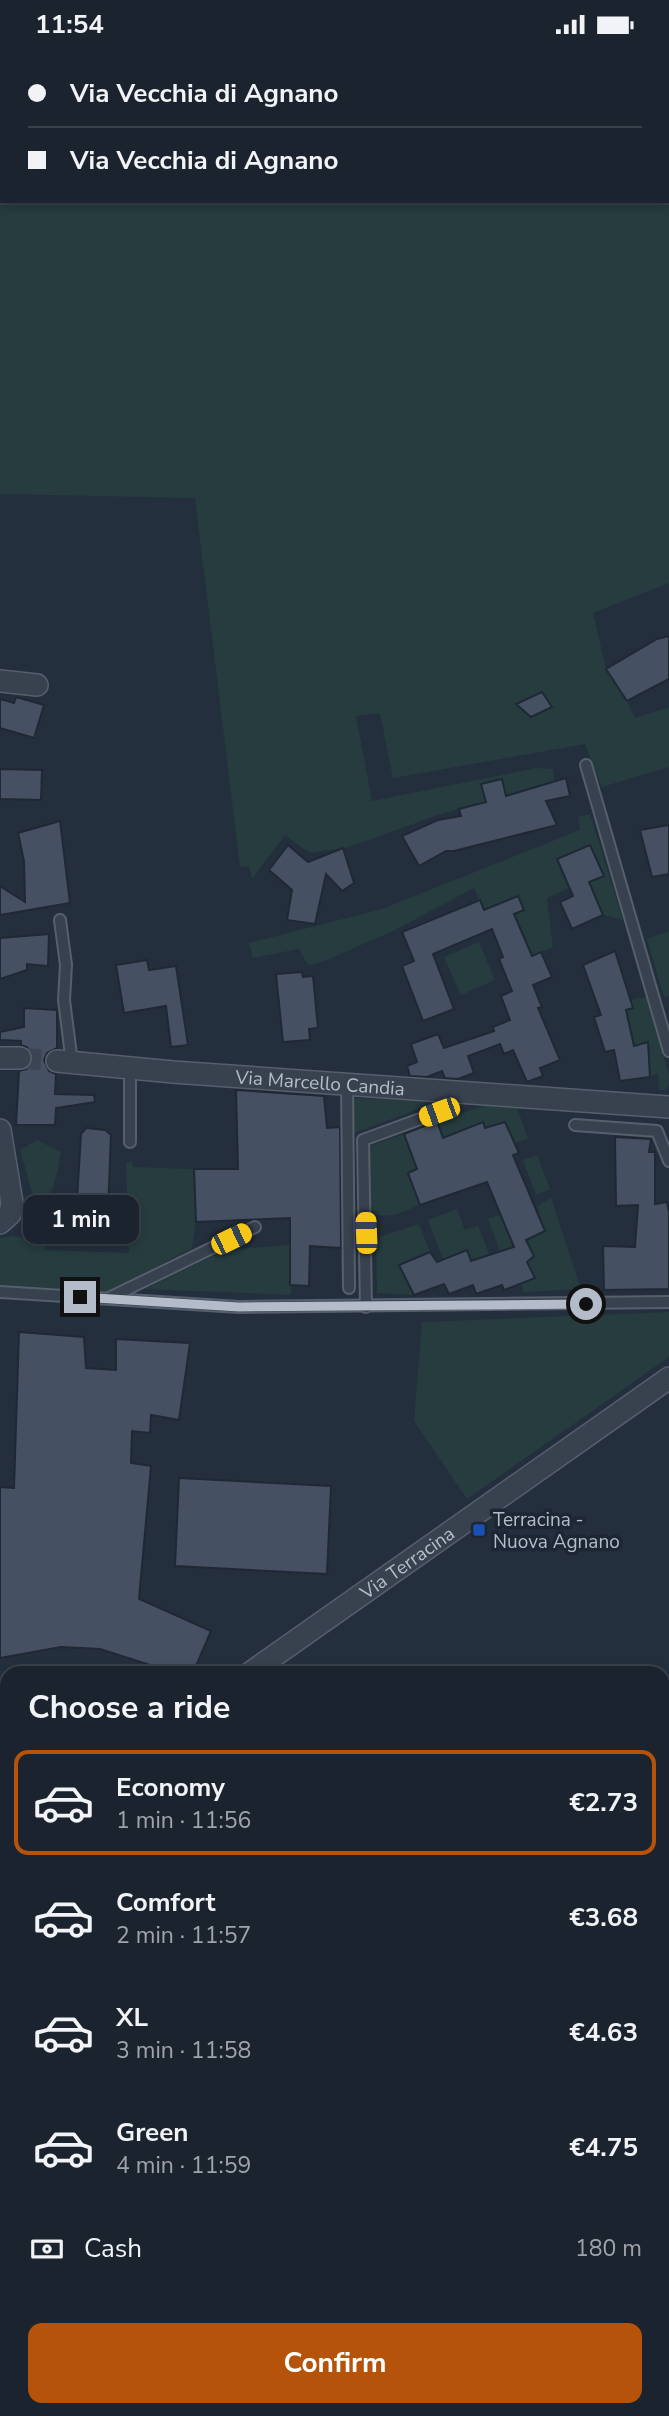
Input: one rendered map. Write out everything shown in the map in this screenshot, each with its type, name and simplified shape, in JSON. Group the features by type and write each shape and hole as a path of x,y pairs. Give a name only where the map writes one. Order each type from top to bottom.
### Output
{"street":[{"path":"0,681 37,685"},
{"name":"Via Marcello Candia","path":"64,1062 669,1107"},
{"path":"0,1130 12,1203 9,1214 0,1223"},
{"name":"Via Terracina","path":"260,1666 669,1378"}],"lane":[{"path":"586,765 669,1051"},
{"path":"60,920 66,965 64,1062"},
{"path":"130,1069 130,1142"},
{"path":"347,1083 349,1287"},
{"path":"366,1307 363,1140 439,1112"},
{"path":"575,1125 657,1131 669,1161"},
{"path":"107,1299 255,1227"},
{"path":"0,1292 239,1307 669,1302"}],"green space":[{"path":"0,203 669,203 669,583 593,613 606,669 635,718 669,707 669,767 602,787 585,744 393,778 380,713 356,716 372,801 536,768 553,769 554,781 438,815 349,847 310,853 285,835 252,879 249,866 240,867 195,498 0,494"},
{"path":"590,814 623,920 603,915 589,882 603,876 590,845 557,859 569,888 547,898 553,947 523,960 503,957 497,942 522,932 514,914 524,910 518,896 484,910 474,888 393,931 322,962 308,965 299,949 253,958 249,943 382,909 580,830 578,817"},
{"path":"669,931 669,995 664,997 647,939"},
{"path":"479,942 495,980 461,995 444,957"},
{"path":"646,997 669,1075 666,1090 659,1090 658,1073 650,1077 648,1042 634,1046 626,1010 633,1008 631,1000"},
{"path":"351,1098 438,1102 351,1134"},
{"path":"487,1105 516,1105 528,1139 515,1143 505,1122 446,1145 437,1121"},
{"path":"404,1134 413,1158 427,1165 408,1174 420,1205 392,1215 374,1214 371,1208 370,1146"},
{"path":"37,1140 61,1152 51,1191 42,1203 36,1206 20,1150"},
{"path":"537,1155 550,1189 536,1195 523,1160"},
{"path":"132,1162 133,1167 194,1169 196,1222 192,1248 108,1292 0,1285 0,1238 12,1236 47,1240 45,1250 129,1253 126,1163"},
{"path":"551,1198 581,1289 523,1292 521,1283 535,1278 527,1262 534,1256 526,1240 545,1231 537,1206"},
{"path":"457,1209 465,1230 478,1225 489,1254 471,1261 467,1251 443,1259 428,1220"},
{"path":"501,1214 513,1246 500,1251 488,1219"},
{"path":"419,1224 430,1252 400,1265 414,1295 377,1293 376,1238"},
{"path":"290,1245 291,1295 145,1289 225,1250"},
{"path":"669,1312 669,1357 467,1499 414,1421 422,1322"}],"building":[{"path":"669,636 669,679 627,701 606,669 657,639"},
{"path":"542,692 552,707 531,717 516,704"},
{"path":"16,697 44,705 34,738 0,728 0,699 14,703"},
{"path":"0,769 42,770 41,800 0,799"},
{"path":"566,778 570,796 546,801 557,825 446,851 419,866 402,836 438,820 461,816 459,809 486,802 481,784 502,779 506,796"},
{"path":"60,821 70,903 0,915 0,886 25,902 24,861 18,833"},
{"path":"669,825 669,874 652,877 640,830"},
{"path":"288,845 308,862 343,848 354,883 342,891 326,874 315,924 287,920 292,890 269,870"},
{"path":"590,845 604,876 589,882 603,915 572,929 560,902 573,896 557,859"},
{"path":"518,896 524,910 514,914 532,956 541,952 552,977 533,985 542,1007 538,1008 560,1060 540,1068 543,1076 527,1082 513,1050 504,1054 500,1044 468,1056 474,1073 458,1079 445,1078 442,1071 427,1077 410,1076 407,1066 417,1062 411,1044 438,1034 444,1048 494,1031 493,1027 510,1020 501,996 512,991 499,959 503,957 492,929 433,954 454,1009 423,1021 402,966 414,961 402,932 480,900 484,910"},
{"path":"49,934 48,966 27,964 27,970 0,979 0,938"},
{"path":"615,951 633,1008 626,1010 634,1046 648,1042 650,1077 620,1081 614,1050 605,1052 594,1017 601,1015 583,965"},
{"path":"147,960 149,970 176,966 188,1045 171,1047 166,1006 124,1013 116,965"},
{"path":"302,972 303,977 313,976 318,1028 309,1029 310,1040 283,1042 276,974"},
{"path":"24,1008 57,1010 57,1048 47,1053 44,1060 49,1071 56,1074 55,1094 94,1095 95,1102 56,1108 55,1125 16,1125 19,1071 27,1069 33,1057 27,1047 21,1045 21,1041 0,1040 0,1032 24,1027"},
{"path":"236,1090 324,1096 327,1128 340,1127 341,1248 310,1246 309,1286 290,1285 290,1218 196,1222 194,1169 238,1169"},
{"path":"437,1121 443,1138 483,1122 485,1128 505,1122 519,1153 513,1155 545,1231 526,1240 534,1256 527,1262 535,1278 504,1290 502,1285 476,1294 473,1285 449,1294 444,1284 414,1295 399,1265 430,1252 437,1262 467,1250 471,1261 514,1247 487,1182 420,1205 408,1173 417,1169 404,1134"},
{"path":"86,1128 105,1130 111,1135 107,1237 101,1243 80,1242 75,1232 81,1134"},
{"path":"615,1137 651,1139 649,1152 655,1152 655,1204 667,1202 669,1212 669,1289 604,1290 603,1246 635,1247 638,1205 616,1206"},
{"path":"19,1332 84,1337 86,1368 116,1370 116,1339 190,1343 179,1420 151,1415 150,1433 132,1431 131,1463 151,1466 139,1599 211,1631 196,1666 153,1666 100,1649 61,1647 0,1658 0,1487 14,1488"},
{"path":"179,1478 331,1486 327,1574 175,1566"}],"tunnel":[{"path":"20,1058 57,1061"}],"place":[{"name":"Terracina - Nuova Agnano","path":"479,1530"}],"route":[{"path":"80,1297 239,1307 586,1304"}]}
